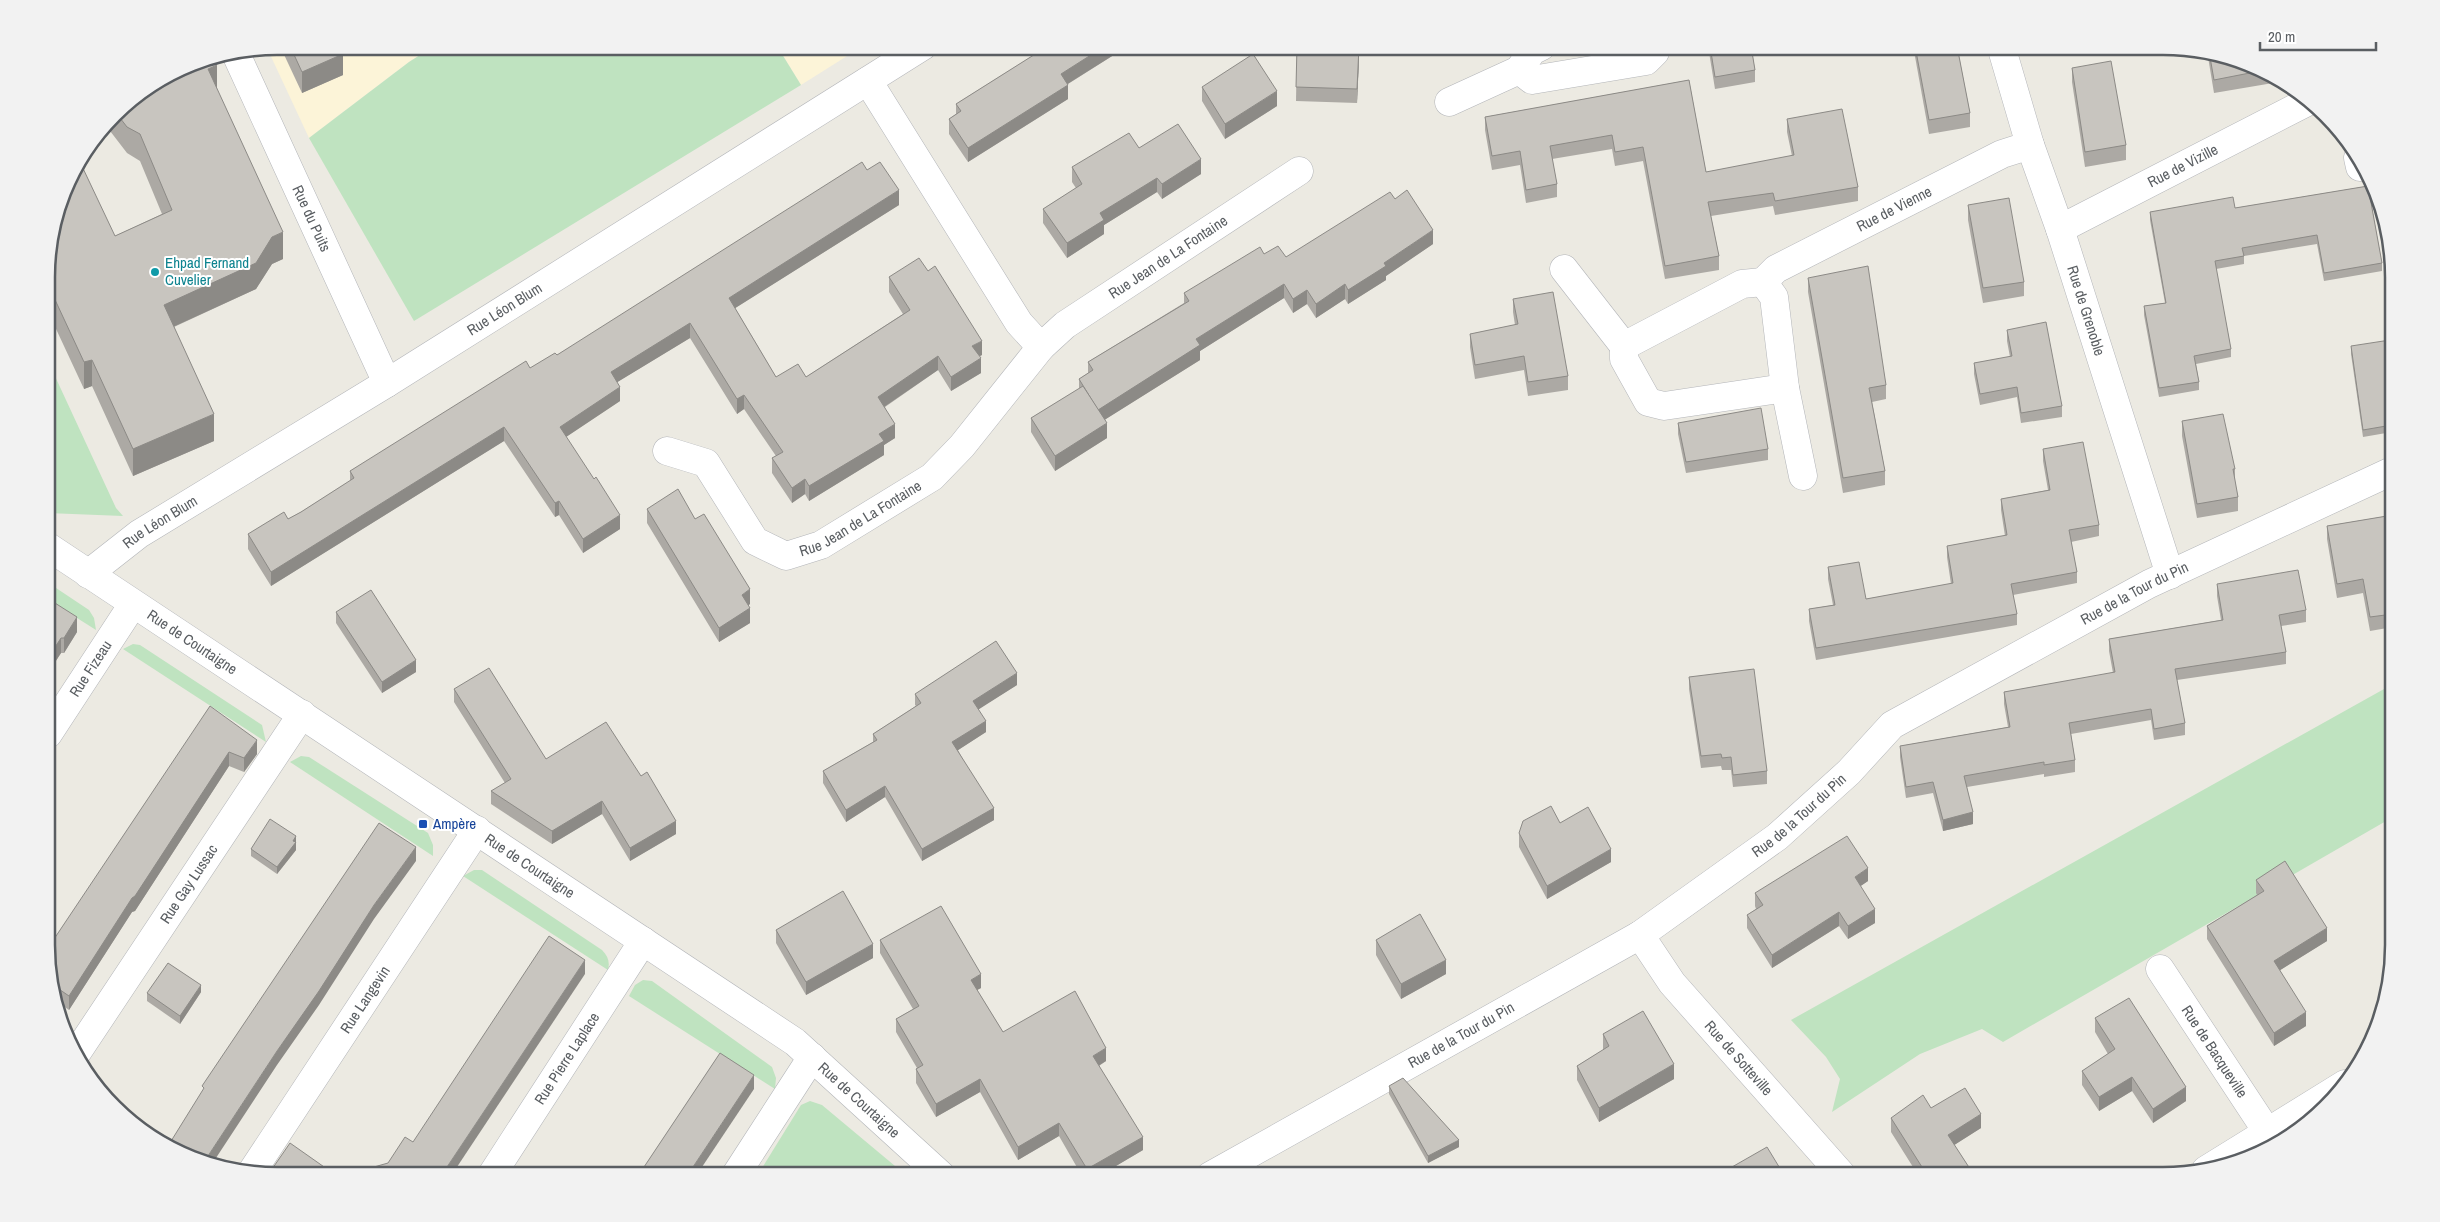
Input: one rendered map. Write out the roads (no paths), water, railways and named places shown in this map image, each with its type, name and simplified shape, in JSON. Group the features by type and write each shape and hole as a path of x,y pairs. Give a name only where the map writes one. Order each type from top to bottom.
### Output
{"street":[{"name":"Rue Léon Blum","path":"88,574 139,534 387,383 909,55"},
{"path":"1449,102 1519,70 1529,55"},
{"path":"1519,70 1532,80 1646,61 1652,55"},
{"name":"Rue de Grenoble","path":"2003,55 2030,145 2060,228 2170,575"},
{"name":"Rue du Puits","path":"238,58 387,383"},
{"path":"868,81 1019,323 1041,347"},
{"name":"Rue de Vizille","path":"2060,228 2302,104"},
{"name":"Rue de Vienne","path":"1763,282 1776,269 2002,154 2030,145"},
{"name":"Rue Jean de La Fontaine","path":"667,451 706,463 755,541 786,556 820,545 932,477 962,446 1041,347 1065,325 1299,171"},
{"path":"1564,269 1624,346 1624,359 1648,402 1664,406 1784,388"},
{"path":"1624,346 1742,284 1763,282 1774,297 1784,388 1803,476"},
{"name":"Rue de la Tour du Pin","path":"1226,1167 1640,935 1777,836 1849,772 1892,726 2170,575 2385,474"},
{"name":"Rue de Courtaigne","path":"55,551 795,1042 932,1167"},
{"name":"Rue Fizeau","path":"55,723 133,604"},
{"name":"Rue Gay Lussac","path":"80,1047 302,714"},
{"name":"Rue Langevin","path":"256,1166 476,830"},
{"name":"Rue de Sotteville","path":"1640,935 1672,983 1835,1167"},
{"name":"Rue Pierre Laplace","path":"496,1167 643,941"},
{"name":"Rue de Bacqueville","path":"2160,969 2268,1133"},
{"path":"741,1167 812,1057"},
{"path":"2229,1157 2325,1097"}],"place":[{"name":"Ehpad Fernand Cuvelier","path":"155,272"},
{"name":"Ampère","path":"423,824"}]}
